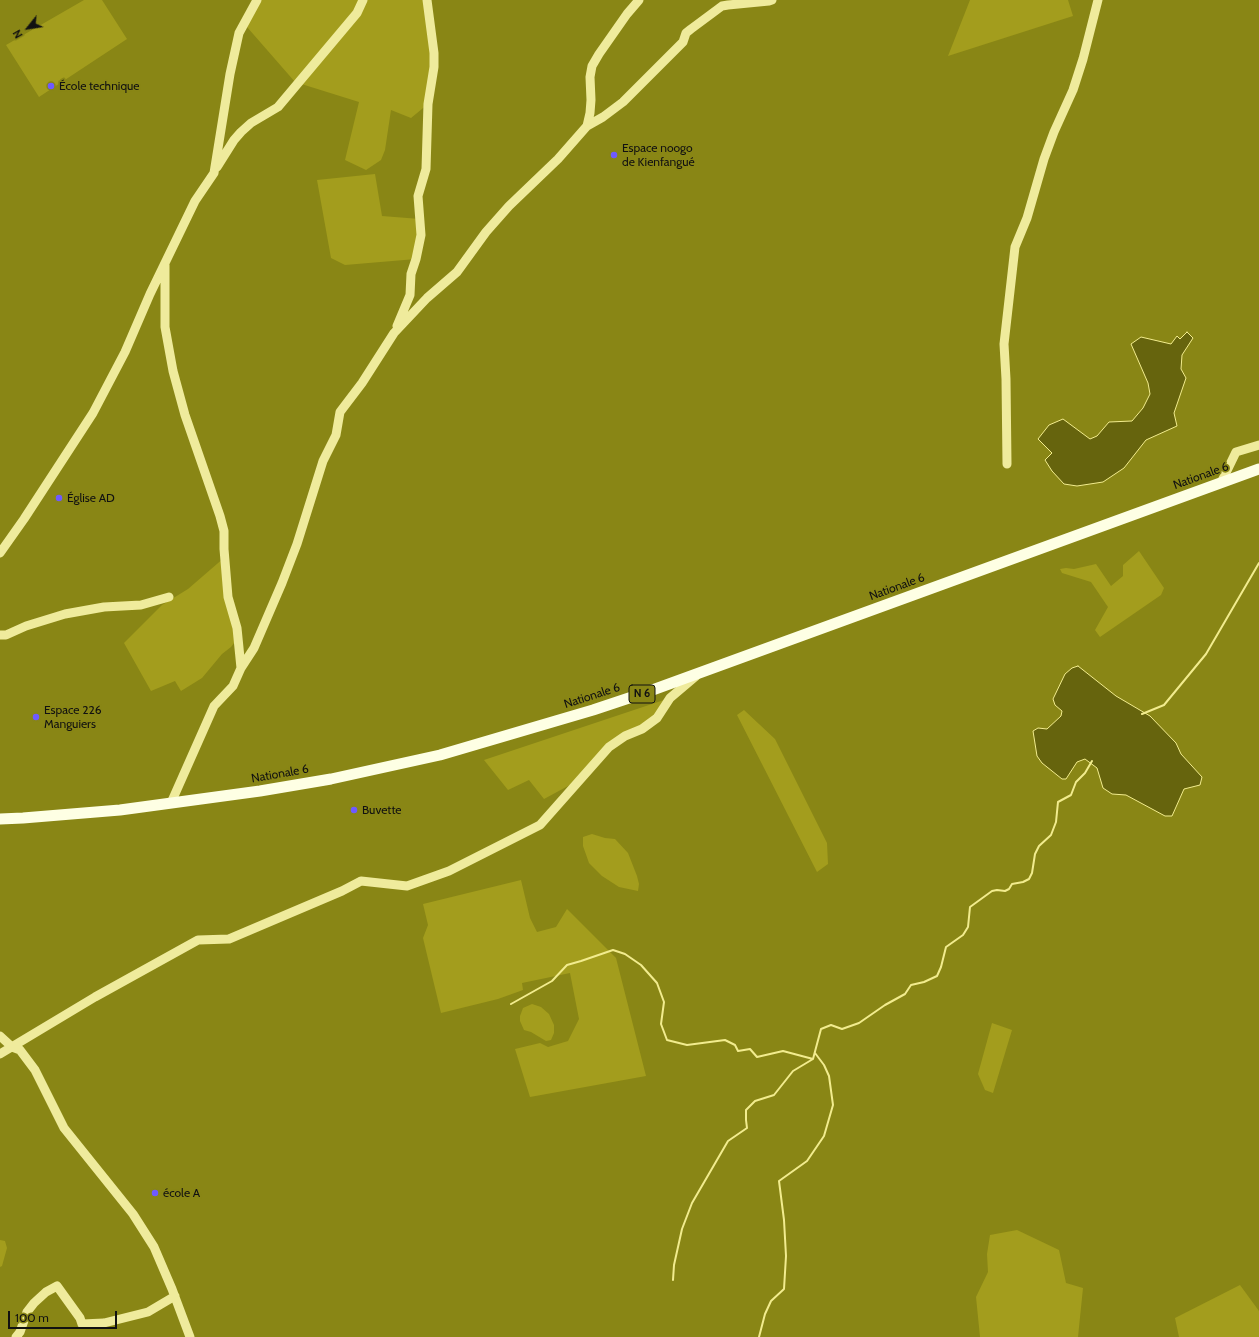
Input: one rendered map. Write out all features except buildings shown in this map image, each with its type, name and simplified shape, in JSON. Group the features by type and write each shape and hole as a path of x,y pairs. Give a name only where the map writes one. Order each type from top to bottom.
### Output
{"main road":[{"name":"Nationale 6","path":"0,819 76,814 260,791 331,779 440,755 592,710 647,692 1259,469"}],"street":[{"path":"214,173 230,74 239,33 257,0"},
{"path":"0,553 93,413 125,352 150,294 195,201 214,173 227,150 241,132 251,123 278,107 357,13 364,0"},
{"path":"171,803 214,706 233,686 241,668 254,648 297,544 321,466 336,435 340,412 362,383 394,333 410,295 411,274 421,235 418,196 426,169 428,104 434,67 434,53 427,0"},
{"path":"587,126 591,106 590,77 592,66 627,14 639,0"},
{"path":"394,333 426,298 457,272 486,232 509,206 558,159 587,126 603,117 623,102 683,42 686,33 722,6 769,2 772,0"},
{"path":"1007,464 1004,344 1015,247 1027,218 1046,152 1073,90 1083,59 1098,0"},
{"path":"164,264 165,327 173,371 185,415 224,531 228,597 237,628 241,668"},
{"path":"1221,483 1236,452 1259,445"},
{"path":"0,635 6,635 26,626 65,614 104,607 141,605 169,597"},
{"path":"0,1054 95,997 198,940 229,939 342,891 361,881 407,886 449,871 540,825 609,747 625,736 642,729 657,718 670,698 701,672"},
{"path":"0,1036 12,1046 20,1050 35,1070 64,1128 133,1214 154,1248 175,1296 190,1337"},
{"path":"16,1337 20,1332 27,1312 34,1303 46,1292 57,1286 80,1318 82,1324 104,1323 148,1312 175,1296"}],"shaded area":[{"path":"84,0 102,0 127,39 39,97 6,45"},
{"path":"257,0 422,0 427,2 434,53 428,104 411,118 391,110 385,150 381,160 366,170 345,160 359,102 295,82 247,27"},
{"path":"970,0 1068,0 1073,16 948,56"},
{"path":"375,174 382,216 420,219 416,259 345,265 331,258 317,180"},
{"path":"1187,332 1193,338 1182,355 1181,369 1186,378 1174,413 1177,426 1146,440 1124,468 1103,482 1077,486 1064,484 1052,471 1045,460 1052,453 1038,439 1049,425 1063,419 1090,439 1097,436 1109,422 1132,421 1143,408 1150,394 1148,383 1131,344 1141,337 1171,344 1177,336 1180,339"},
{"path":"1139,551 1164,588 1161,595 1100,637 1095,630 1108,607 1091,582 1062,573 1060,569 1074,569 1096,564 1111,586 1123,576 1123,565"},
{"path":"225,557 238,638 202,678 181,691 175,681 151,691 124,643 162,605 188,589"},
{"path":"1078,666 1116,696 1150,716 1176,743 1181,754 1202,777 1200,785 1184,789 1172,816 1165,816 1126,795 1112,794 1103,788 1097,768 1085,759 1077,762 1066,779 1062,779 1042,763 1037,756 1033,731 1038,728 1047,729 1061,716 1062,711 1055,705 1053,699 1065,674 1072,668"},
{"path":"670,698 657,718 625,736 581,779 544,799 529,780 508,790 484,760"},
{"path":"744,710 775,739 827,843 828,864 817,872 737,715"},
{"path":"592,834 615,839 628,853 637,876 639,884 638,891 619,887 602,876 589,863 583,846 583,837"},
{"path":"521,880 530,918 537,932 556,927 567,909 616,958 646,1076 530,1097 515,1049 540,1043 548,1047 568,1041 579,1019 570,973 522,983 523,990 498,999 441,1013 423,938 428,925 423,904"},
{"path":"532,1004 541,1007 549,1014 554,1025 554,1033 551,1040 546,1041 531,1032 524,1030 520,1021 520,1016 523,1008"},
{"path":"992,1023 1012,1030 993,1093 985,1090 978,1074"},
{"path":"1017,1230 1059,1250 1066,1283 1083,1288 1078,1337 980,1337 976,1297 988,1272 987,1254 990,1235"},
{"path":"0,1240 5,1241 7,1248 2,1266 0,1267"},
{"path":"1240,1285 1259,1311 1259,1337 1179,1337 1175,1318"}],"waterway":[{"path":"1142,714 1164,705 1206,654 1259,563"},
{"path":"673,1280 674,1265 682,1229 692,1203 728,1141 747,1128 746,1110 755,1101 774,1095 793,1071 813,1059 821,1029 831,1025 842,1029 859,1023 885,1005 905,994 911,985 924,982 937,976 946,947 963,935 968,927 970,907 992,891 1005,891 1009,889 1012,884 1029,879 1032,873 1035,854 1039,846 1051,835 1056,822 1058,802 1071,795 1076,782 1085,773 1092,761"},
{"path":"511,1004 552,981 567,965 613,950 625,954 641,965 657,983 664,1002 661,1024 667,1040 687,1045 725,1040 735,1045 738,1051 750,1049 757,1057 783,1051 813,1059"},
{"path":"759,1337 765,1314 771,1301 784,1289 786,1256 784,1220 779,1181 807,1161 824,1136 833,1105 829,1076 824,1065 815,1053"}],"place":[{"name":"École technique","path":"51,86"},
{"name":"Espace noogo de Kienfangué","path":"614,155"},
{"name":"Église AD","path":"59,498"},
{"name":"Espace 226 Manguiers","path":"36,717"},
{"name":"Buvette","path":"354,810"},
{"name":"école A","path":"155,1193"}]}
